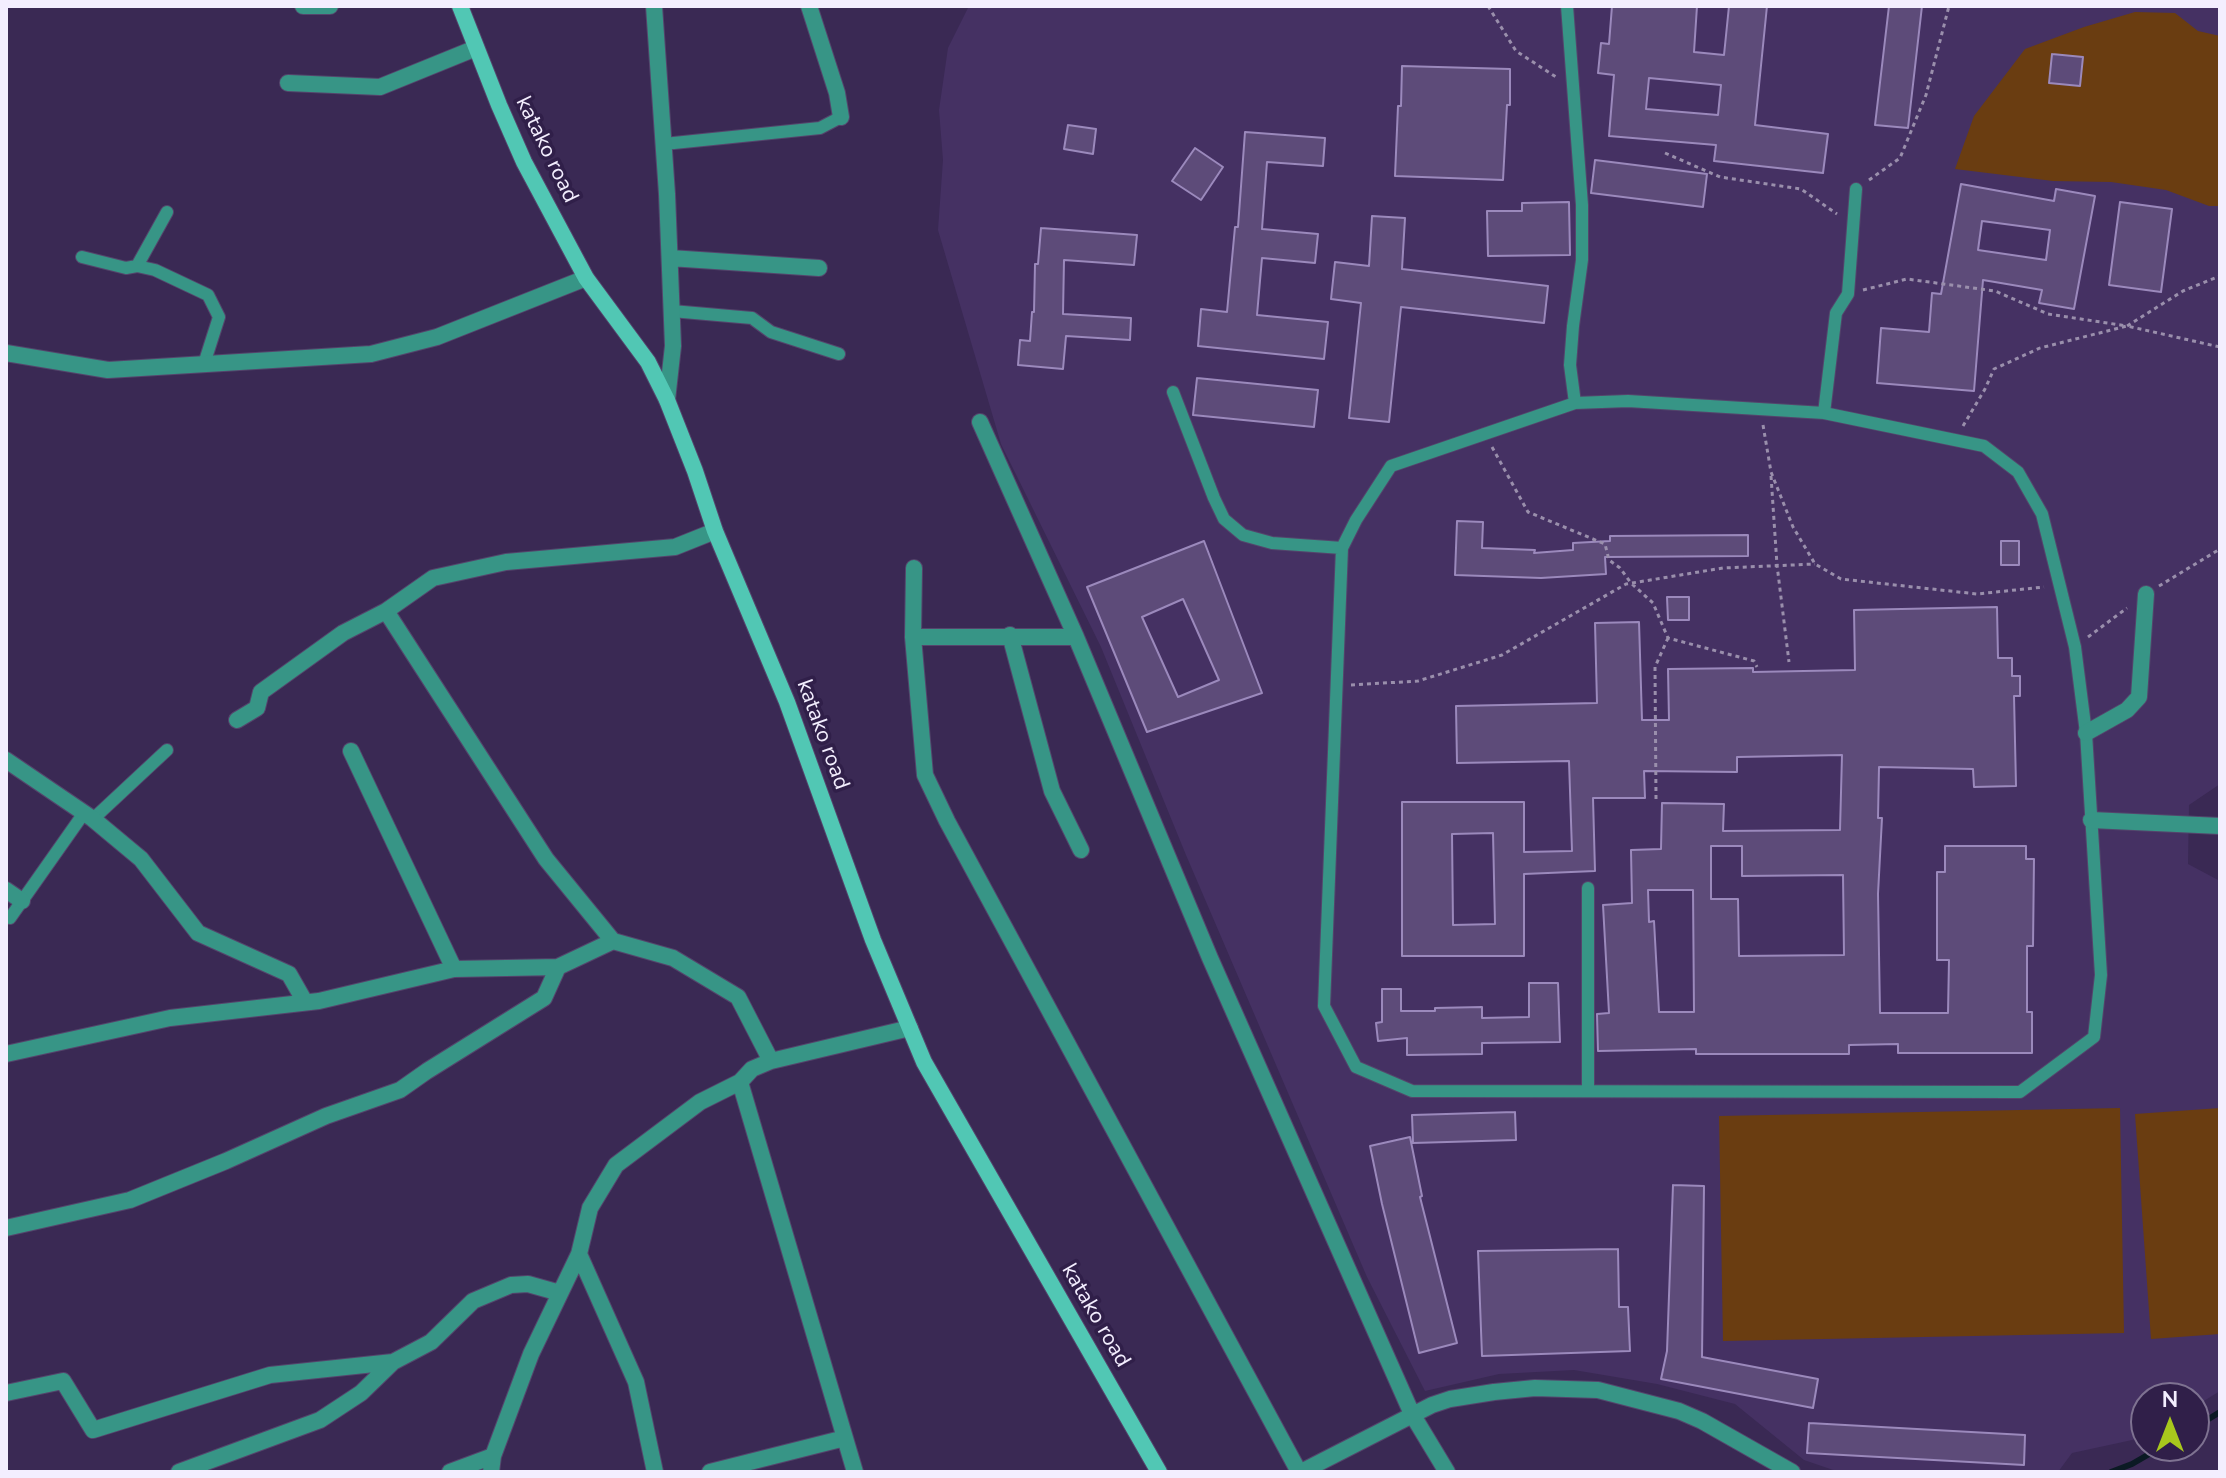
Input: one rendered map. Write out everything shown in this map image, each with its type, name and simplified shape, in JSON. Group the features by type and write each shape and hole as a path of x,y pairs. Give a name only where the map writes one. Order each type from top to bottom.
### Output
{"street":[{"path":"303,6 330,6"},
{"name":"katako road","path":"460,6 524,162 586,278 648,362 667,400 715,531 787,702 873,940 924,1062 1159,1472"},
{"path":"654,6 672,311 673,346 667,400"},
{"path":"809,6 837,93 841,117"},
{"path":"288,83 380,87 476,48"},
{"path":"670,258 819,268"},
{"path":"6,353 108,370 371,354 437,337 586,278"},
{"path":"980,422 1076,637 1210,958 1412,1414 1447,1472"},
{"path":"237,720 257,708 261,692 343,633 386,611 433,578 506,562 675,547 715,531"},
{"path":"914,568 913,637 925,775 947,821 1300,1472 1412,1414 1450,1399 1535,1388 1598,1390 1679,1411 1792,1472"},
{"path":"2086,733 2127,710 2139,697 2146,594"},
{"path":"386,611 546,859 613,941 673,958 738,997 771,1061"},
{"path":"1010,635 1052,791 1081,850"},
{"path":"913,637 1076,637"},
{"path":"351,751 454,969"},
{"path":"6,760 89,816 141,859 198,933 289,974 305,1002"},
{"path":"2091,820 2220,826"},
{"path":"6,890 22,901"},
{"path":"6,1054 170,1018 305,1002 454,969 558,967 613,941"},
{"path":"6,1228 130,1200 326,1116 400,1090 544,998 558,967"},
{"path":"450,1472 492,1464 531,1354 579,1254 590,1208 616,1165 700,1102 740,1082 752,1069 771,1061 910,1028"},
{"path":"740,1082 855,1472"},
{"path":"579,1254 636,1382 655,1472"},
{"path":"179,1472 320,1420 361,1393 393,1362 431,1342 473,1301 511,1285 528,1284 560,1293"},
{"path":"6,1393 63,1381 93,1430 270,1375 393,1362"},
{"path":"710,1472 845,1438"}],"lane":[{"path":"1567,6 1582,205 1582,260 1570,365 1575,403"},
{"path":"664,144 820,128 841,117"},
{"path":"1824,413 1836,313 1848,294 1856,189"},
{"path":"137,266 167,212"},
{"path":"82,257 126,268 137,266 155,270 208,295 219,317 204,364"},
{"path":"672,311 752,318 771,332 839,354"},
{"path":"1173,392 1224,519 1243,535 1272,543 1342,548"},
{"path":"1628,401 1760,409 1824,413 1984,446 2018,472 2042,514 2075,647 2086,733 2101,975 2094,1037 2020,1092 1412,1091 1356,1067 1324,1006 1342,548 1356,520 1391,466 1575,403 1628,401"},
{"path":"10,918 89,816 167,750"},
{"path":"1588,888 1588,1091"}],"path":[{"path":"1488,6 1516,51 1573,87"},
{"path":"1856,189 1900,158 1926,95 1949,6"},
{"path":"1665,153 1720,177 1801,189 1853,226"},
{"path":"1954,439 1994,369 2040,348 2127,326 2183,291 2220,276"},
{"path":"1848,294 1907,279 1995,291 2048,314 2127,326 2220,347"},
{"path":"1760,409 1771,472 1777,565 1789,662"},
{"path":"1484,433 1528,512 1605,544 1609,560 1653,603 1668,638 1655,667 1656,799"},
{"path":"1771,472 1793,527 1815,564 1841,579 1977,594 2060,585"},
{"path":"1337,686 1418,681 1502,655 1626,584 1723,568 1815,564"},
{"path":"1668,638 1754,661 1757,667"}],"shaded area":[{"path":"969,6 2220,6 2220,784 2189,805 2188,864 2220,881 2220,1391 2210,1397 2210,1382 2130,1382 2130,1440 2072,1453 2058,1472 1839,1472 1804,1460 1735,1404 1657,1384 1574,1370 1499,1374 1425,1391 1367,1277 1186,855 1101,647 1001,444 938,230 943,160 939,110 948,48"},
{"path":"2135,12 2175,13 2198,31 2220,36 2220,206 2209,206 2166,190 2111,182 2053,181 1955,169 1974,116 2025,49"},
{"path":"2120,1108 2124,1333 1723,1341 1719,1116"},
{"path":"2220,1108 2220,1334 2151,1339 2135,1114"}],"building":[{"path":"1612,6 1697,6 1694,52 1724,55 1729,6 1767,6 1755,125 1828,134 1823,173 1714,161 1716,145 1609,136 1614,75 1598,73 1601,43 1609,44","holes":["1649,78 1721,85 1718,115 1646,109"]},
{"path":"1889,6 1922,6 1908,128 1875,125"},
{"path":"2052,54 2083,57 2080,86 2049,83"},
{"path":"1402,66 1510,69 1503,180 1395,176"},
{"path":"1068,125 1096,129 1093,154 1064,149"},
{"path":"1245,132 1325,138 1323,166 1267,162 1262,229 1318,234 1315,263 1262,258 1257,315 1328,322 1324,359 1198,346 1201,309 1227,312 1235,227 1238,227"},
{"path":"1195,148 1223,167 1201,200 1172,181"},
{"path":"1595,160 1707,174 1703,207 1591,193"},
{"path":"1961,184 2054,201 2056,189 2095,196 2074,309 2039,303 2042,290 1983,280 1974,391 1877,383 1881,328 1929,332 1932,293 1941,294","holes":["1982,221 2050,230 2046,260 1978,250"]},
{"path":"1569,202 1570,255 1488,256 1487,211 1522,211 1522,203"},
{"path":"2120,202 2172,209 2161,292 2109,285"},
{"path":"1372,216 1405,218 1402,269 1548,286 1544,323 1401,307 1389,422 1349,418 1361,303 1331,299 1335,262 1369,266"},
{"path":"1041,228 1137,235 1134,265 1064,260 1063,314 1131,318 1130,340 1066,336 1063,369 1018,365 1020,340 1030,341 1035,264 1038,264"},
{"path":"1197,378 1318,390 1314,427 1193,415"},
{"path":"1457,521 1483,522 1482,548 1535,550 1534,553 1573,550 1573,543 1610,541 1610,536 1748,535 1748,556 1605,557 1606,574 1541,578 1455,575"},
{"path":"1204,541 1262,693 1147,732 1087,587","holes":["1183,599 1219,680 1178,697 1142,617"]},
{"path":"2001,541 2019,541 2019,565 2001,565"},
{"path":"1667,597 1689,597 1689,620 1668,620"},
{"path":"1997,607 1998,658 2012,658 2012,676 2020,676 2020,696 2014,696 2016,786 1974,787 1973,769 1879,767 1878,818 1882,818 1878,894 1880,1013 1948,1013 1949,960 1937,960 1937,872 1945,872 1945,846 2026,846 2026,859 2034,859 2033,946 2027,946 2027,1012 2032,1012 2032,1053 1898,1053 1898,1044 1849,1045 1849,1054 1696,1054 1696,1049 1598,1051 1597,1014 1609,1013 1603,905 1632,903 1631,850 1661,849 1662,803 1724,804 1723,831 1840,830 1842,755 1737,757 1737,772 1644,771 1645,798 1593,798 1595,871 1524,874 1524,956 1402,956 1402,802 1524,802 1524,852 1572,851 1569,761 1457,763 1456,706 1597,703 1595,623 1639,622 1642,720 1669,720 1668,669 1753,668 1753,672 1855,670 1854,610","holes":["1493,833 1495,924 1453,925 1452,834","1711,846 1742,846 1742,876 1843,875 1844,955 1739,956 1738,899 1711,899","1648,890 1693,890 1694,1012 1659,1012 1654,921 1649,922"]},
{"path":"1529,983 1558,983 1560,1042 1482,1043 1482,1054 1407,1055 1407,1038 1378,1041 1376,1023 1382,1022 1382,989 1401,989 1401,1011 1482,1007 1482,1018 1529,1017"},
{"path":"1515,1112 1516,1140 1413,1143 1412,1115"},
{"path":"1410,1137 1420,1197 1457,1343 1419,1353 1370,1146"},
{"path":"1673,1185 1704,1186 1702,1357 1818,1379 1813,1408 1661,1379 1667,1351"},
{"path":"1618,1249 1619,1307 1628,1307 1630,1351 1482,1356 1478,1251"},
{"path":"1809,1423 2025,1435 2024,1465 1807,1453"}],"waterway":[{"path":"2210,1418 2220,1412"},
{"path":"2111,1472 2135,1462"}]}
